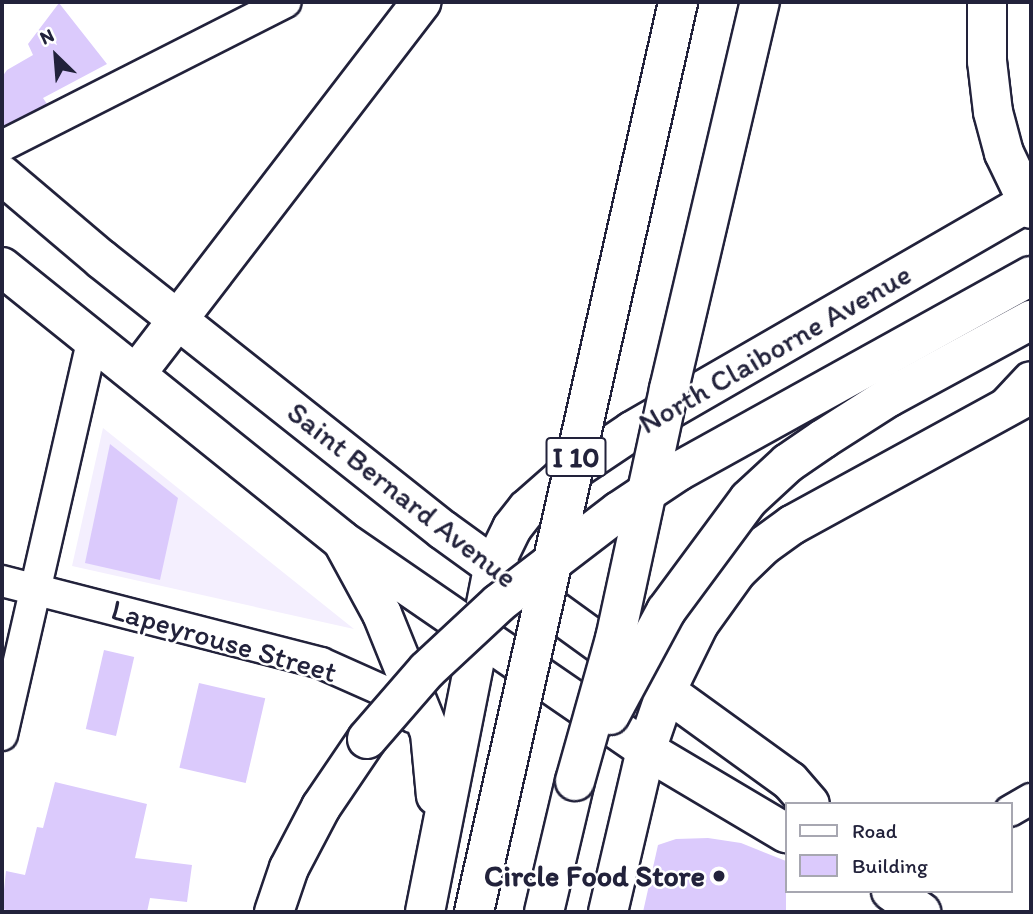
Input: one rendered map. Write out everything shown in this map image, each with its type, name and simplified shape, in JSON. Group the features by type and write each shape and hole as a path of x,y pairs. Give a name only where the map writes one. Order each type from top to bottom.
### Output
{"main road":[{"path":"136,374 421,2"},
{"name":"I 10","path":"474,912 678,2"},
{"name":"I 10","path":"544,912 575,781 615,639 672,375 760,2"},
{"path":"987,2 987,61 993,112 1004,153 1030,205"},
{"name":"Saint Bernard Avenue","path":"2,175 177,320 493,566 790,781 808,802"},
{"name":"North Claiborne Avenue","path":"425,912 441,843 493,566 512,528 527,509 562,478 632,430 1030,205"},
{"path":"2,267 341,540 478,637 646,750 785,832"},
{"path":"274,912 289,868 321,807 366,739 427,670 499,603 565,550 680,471 1031,276"},
{"path":"575,781 666,611 749,499 788,463 889,397 1031,320"},
{"path":"608,912 646,750 667,690 699,624 737,570 762,546 844,495 1024,394"},
{"path":"341,540 382,614 430,733 441,843"},
{"path":"894,893 920,912"}],"street":[{"path":"2,146 286,2"},
{"path":"2,735 92,341"},
{"name":"Lapeyrouse Street","path":"2,581 321,663 386,692 430,733"},
{"path":"1012,810 1031,799"}],"shaded area":[{"path":"103,428 354,629 72,566"}],"building":[{"path":"59,3 107,64 43,98 47,104 2,127 2,77 7,70 33,55 28,44"},
{"path":"110,444 178,498 160,580 85,563"},
{"path":"104,650 134,657 116,736 86,729"},
{"path":"199,683 265,698 246,783 179,768"},
{"path":"55,782 147,804 135,858 192,865 187,902 150,898 147,912 15,912 2,909 6,871 25,875 37,827 43,828"},
{"name":"Circle Food Store","path":"708,838 741,843 785,861 786,912 643,912 658,845 676,839"}],"place":[{"name":"Circle Food Store","path":"719,876"}]}
